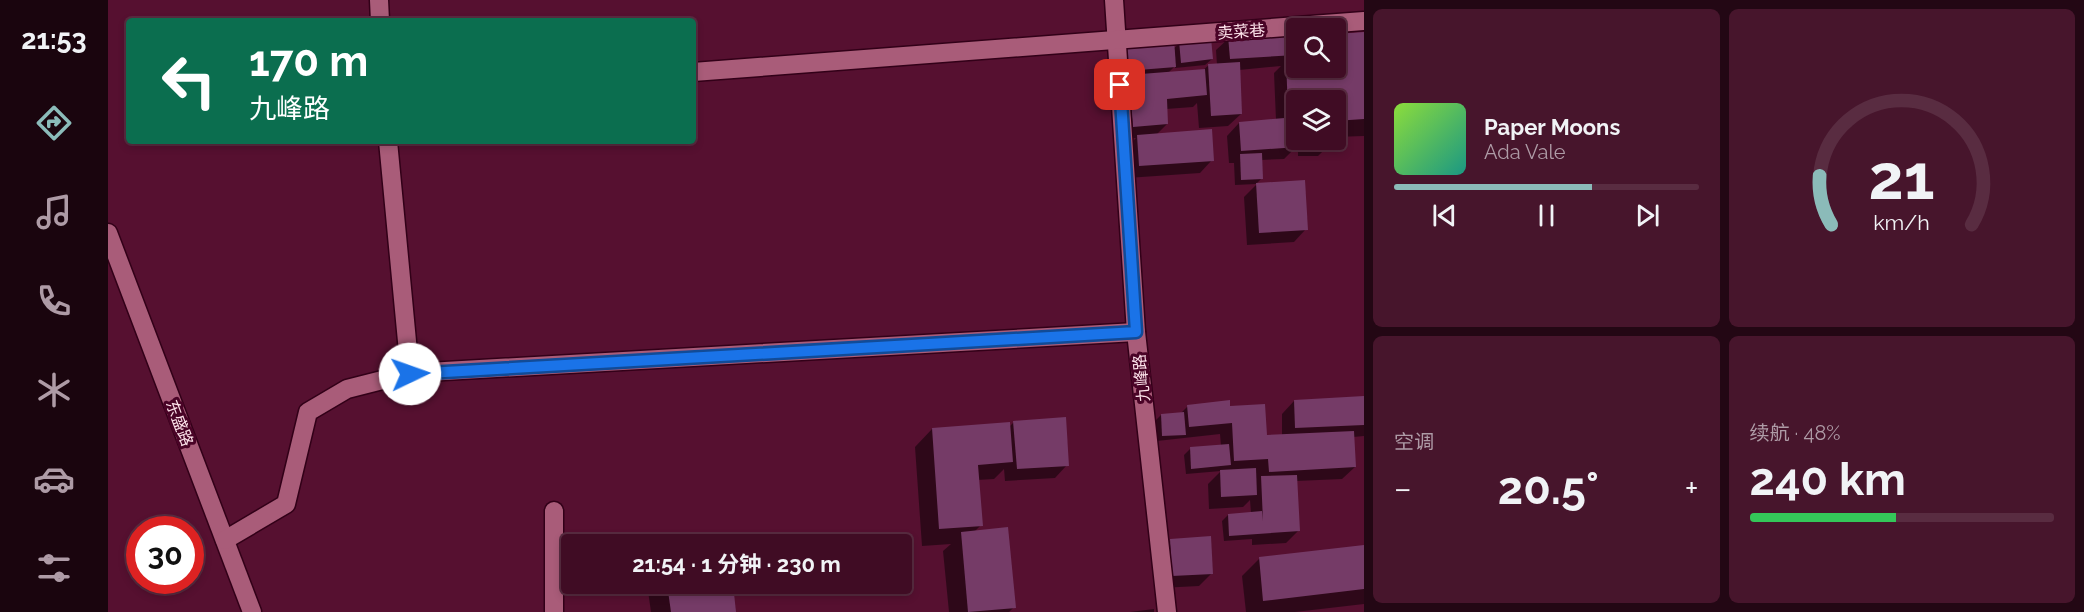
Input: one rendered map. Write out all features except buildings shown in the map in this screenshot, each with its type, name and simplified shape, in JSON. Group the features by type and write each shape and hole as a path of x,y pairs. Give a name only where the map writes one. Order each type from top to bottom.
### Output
{"street":[{"path":"379,0 380,18"},
{"name":"九峰路","path":"1114,0 1136,332 1167,612"},
{"name":"卖菜巷","path":"696,72 1364,21"},
{"path":"388,144 410,374"},
{"name":"东盛路","path":"108,233 252,612"},
{"path":"225,540 286,504 308,412 347,389 410,374 1136,332"},
{"path":"554,511 554,612"}],"route":[{"path":"410,374 1136,332 1120,85"}]}
